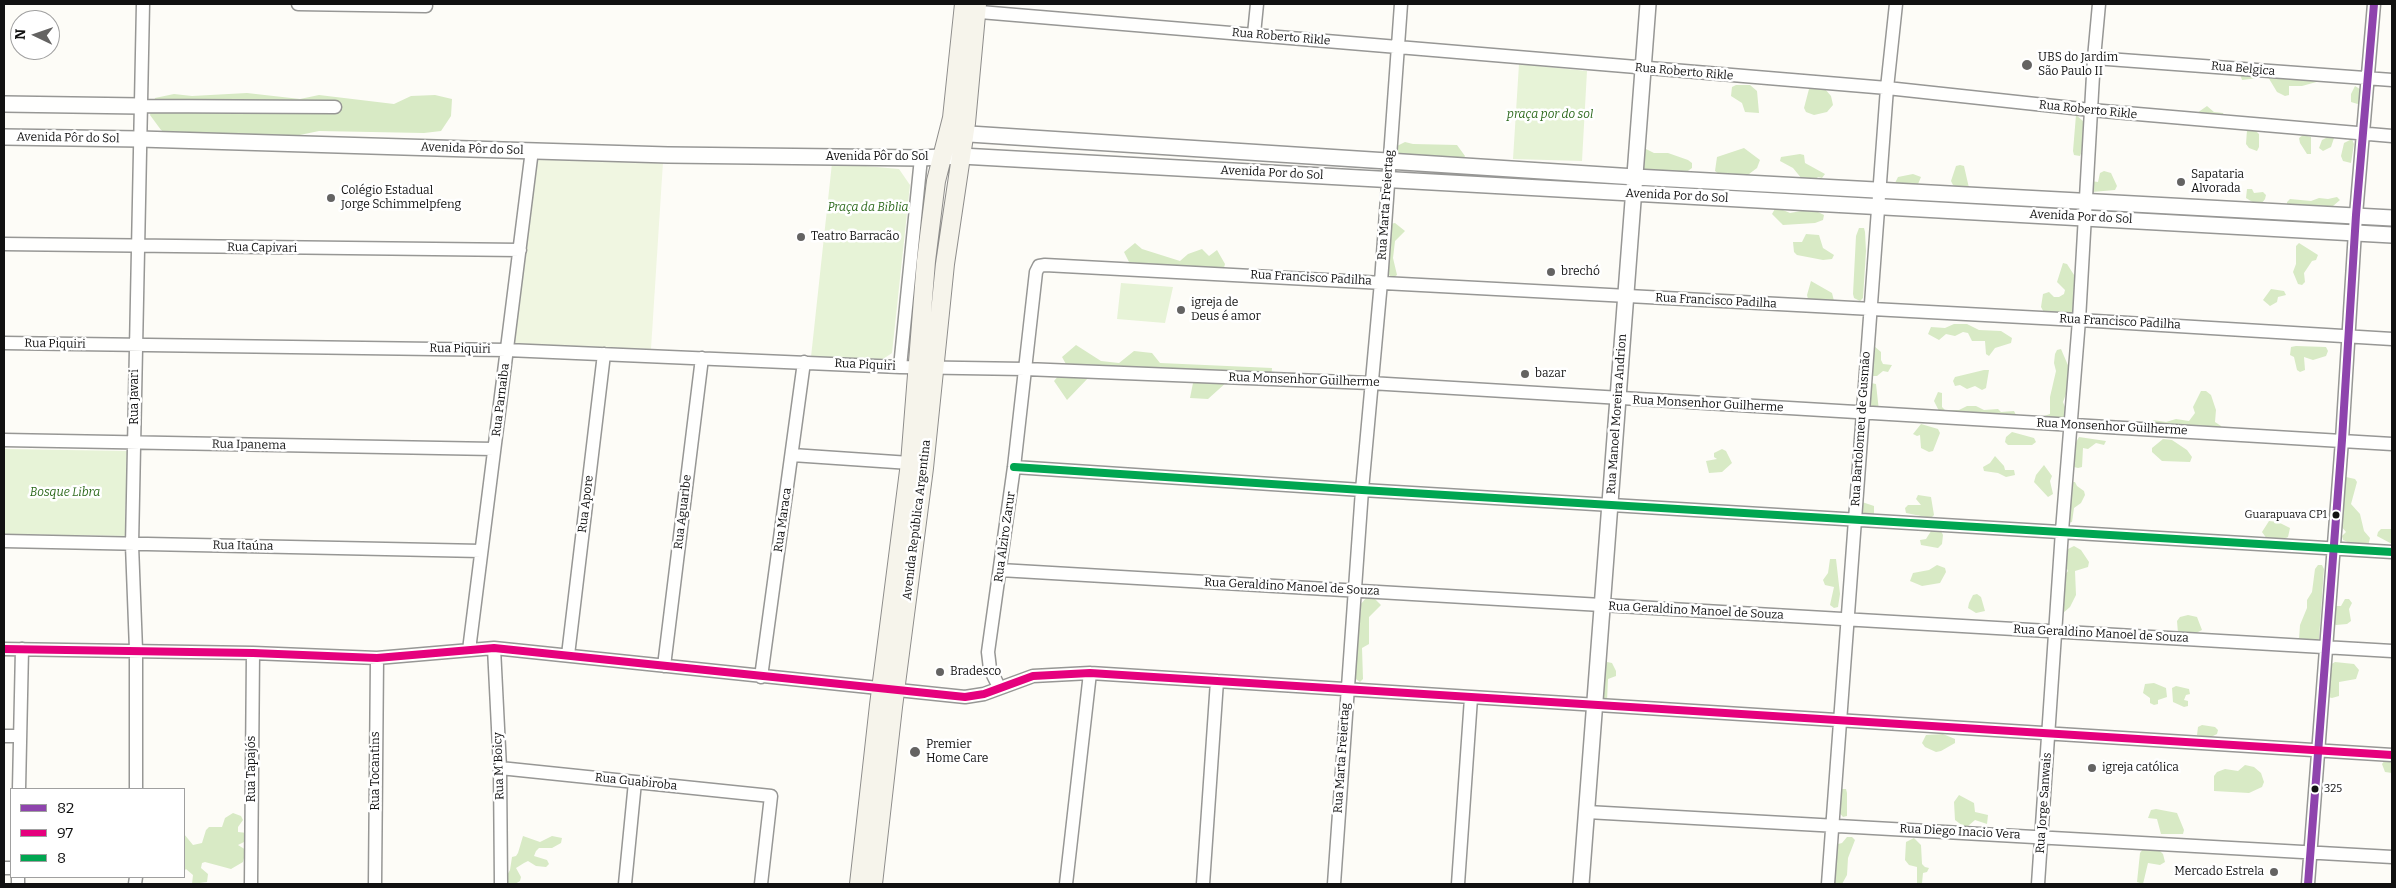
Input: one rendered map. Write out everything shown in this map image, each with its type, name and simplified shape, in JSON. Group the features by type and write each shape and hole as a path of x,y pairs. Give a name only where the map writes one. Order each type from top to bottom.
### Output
{"main road":[{"path":"957,133 970,7"},
{"name":"Avenida República Argentina","path":"859,884 924,468 917,367 945,264 961,156 957,133"},
{"name":"Avenida República Argentina","path":"873,884 926,261 941,156 957,133"}],"street":[{"name":"Rua Javari","path":"136,788 136,650 132,545 143,4"},
{"path":"298,4 426,6"},
{"path":"1254,34 1257,4"},
{"name":"Rua Marta Freiertag","path":"1334,884 1354,590 1390,162 1401,4"},
{"name":"Rua Manoel Moreira Andrion","path":"1581,884 1648,4"},
{"name":"Rua Bartolomeu de Gusmão","path":"1828,884 1879,191 1896,4"},
{"name":"Rua Jorge Sanwais","path":"2038,884 2062,531 2079,320 2094,58 2100,4"},
{"path":"2308,884 2342,440 2354,232 2374,4"},
{"name":"Rua Roberto Rikle","path":"970,7 1643,69 1887,88 2091,110 2392,136"},
{"name":"Rua Belgica","path":"2094,58 2392,80"},
{"path":"4,104 335,107"},
{"name":"Avenida Por do Sol","path":"957,133 1635,178 2392,218"},
{"name":"Avenida Pôr do Sol","path":"4,137 140,139 668,155 921,158 941,156"},
{"name":"Rua Parnaiba","path":"469,650 532,150"},
{"name":"Avenida Por do Sol","path":"941,156 2392,235"},
{"name":"Avenida República Argentina","path":"917,367 921,158"},
{"name":"Rua Capivari","path":"4,244 520,250"},
{"name":"Rua Francisco Padilha","path":"1039,266 1380,282 2392,339"},
{"name":"Rua Alziro Zarur","path":"999,687 990,670 988,652 1014,467 1036,272 1039,266"},
{"name":"Rua Piquiri","path":"4,343 507,350 917,367"},
{"name":"Rua Apore","path":"568,655 604,354"},
{"name":"Rua Aguaribe","path":"664,666 702,358"},
{"name":"Rua Maraca","path":"761,677 804,362"},
{"name":"Rua Monsenhor Guilherme","path":"917,367 1025,369 1370,383 1862,414 2392,444"},
{"name":"Rua Ipanema","path":"4,440 494,449"},
{"path":"792,455 910,463"},
{"path":"1014,467 1362,490 2392,552"},
{"name":"Rua Itaúna","path":"4,541 481,551"},
{"name":"Rua Geraldino Manoel de Souza","path":"1000,570 2392,651"},
{"path":"4,649 136,650 377,658 494,648 888,691 965,697 984,694 1033,676 1090,673 2049,735 2392,755"},
{"name":"Rua M'Boicy","path":"494,648 500,768 501,884"},
{"path":"19,788 22,649"},
{"name":"Rua Tapajós","path":"252,884 253,653"},
{"name":"Rua Tocantins","path":"375,884 377,658"},
{"path":"1066,884 1090,673"},
{"path":"1203,884 1217,681"},
{"path":"1458,884 1471,698"},
{"path":"4,736 20,736"},
{"name":"Rua Guabiroba","path":"500,768 771,796 761,884"},
{"path":"625,884 635,782"},
{"name":"Rua Diego Inacio Vera","path":"1587,812 2392,856"}],"green space":[{"name":"praça por do sol","path":"1519,64 1587,71 1582,161 1513,159"},
{"path":"2240,74 2320,81 2302,86 2289,86 2289,95 2285,96 2277,92 2268,77 2242,80"},
{"path":"1736,85 1750,85 1757,91 1759,113 1745,112 1742,103 1731,96 1732,87"},
{"path":"1813,86 1825,89 1831,96 1833,105 1827,112 1814,115 1806,112 1804,108 1809,89"},
{"path":"2355,86 2363,91 2361,105 2351,102 2351,94"},
{"path":"247,93 300,99 319,95 394,104 411,96 435,95 452,99 451,116 441,131 424,133 319,131 266,142 176,140 161,130 150,115 155,98 174,94 192,96"},
{"path":"2207,106 2214,112 2223,113 2224,118 2197,113"},
{"path":"2076,115 2083,121 2083,148 2080,156 2074,155 2073,151"},
{"path":"2253,128 2259,134 2259,147 2257,151 2249,148 2246,144 2247,130"},
{"path":"2303,135 2311,137 2311,154 2307,154 2300,143 2299,138"},
{"path":"2330,136 2334,138 2331,147 2323,151 2319,148 2322,140"},
{"path":"2352,139 2354,144 2351,163 2343,161 2341,156 2344,143"},
{"path":"1405,142 1413,144 1457,145 1465,156 1463,160 1415,155 1402,157 1396,151 1397,146"},
{"path":"1642,147 1654,153 1668,153 1688,160 1692,163 1692,168 1685,173 1668,171 1655,174 1643,172"},
{"path":"1744,148 1760,160 1757,168 1745,177 1719,174 1715,171 1717,157"},
{"path":"1804,155 1805,163 1825,174 1822,178 1818,177 1815,180 1802,179 1793,168 1780,161 1781,157"},
{"path":"536,159 663,162 651,349 512,344"},
{"name":"Praça da Biblia","path":"832,163 899,169 910,185 892,353 883,359 811,357"},
{"path":"1956,166 1964,166 1969,188 1961,189 1953,185 1951,181"},
{"path":"2104,171 2111,173 2117,186 2115,190 2092,192 2091,181 2098,182 2100,173"},
{"path":"1913,174 1921,177 1915,187 1894,185 1898,177"},
{"path":"2247,189 2252,189 2254,193 2263,192 2266,195 2265,199 2262,203 2254,203 2246,198"},
{"path":"2337,197 2340,200 2333,206 2287,206 2287,202 2290,199 2311,201 2319,198"},
{"path":"1776,207 1790,213 1812,209 1824,215 1823,220 1815,223 1783,225 1772,214"},
{"path":"1395,223 1405,231 1395,241 1393,258 1397,275 1393,278 1386,273 1390,224"},
{"path":"1859,228 1864,228 1866,251 1863,298 1860,301 1854,298 1853,294 1856,236"},
{"path":"1806,234 1819,235 1823,248 1834,255 1832,259 1823,260 1797,255 1794,252 1793,242 1802,242"},
{"path":"1135,243 1142,249 1180,261 1188,254 1202,249 1209,256 1217,250 1225,264 1222,275 1139,270 1129,262 1124,252"},
{"path":"2299,243 2318,255 2304,273 2305,282 2302,285 2298,284 2293,272 2296,264 2296,246"},
{"path":"2063,263 2067,264 2076,278 2077,314 2046,316 2041,307 2043,294 2049,292 2054,297 2059,297 2064,294 2065,290 2057,282"},
{"path":"1811,281 1832,293 1834,301 1812,302 1808,299 1807,295"},
{"path":"1121,283 1173,287 1165,323 1117,319"},
{"path":"2271,289 2284,291 2286,295 2278,297 2277,302 2270,306 2263,300"},
{"path":"1954,324 1967,324 1979,330 2001,331 2012,338 2011,343 1995,348 1989,356 1986,354 1985,341 1972,341 1968,333 1963,332 1955,336 1946,334 1939,340 1928,334 1931,327 1945,328"},
{"path":"1076,345 1101,361 1119,363 1134,351 1152,353 1160,363 1272,368 1271,385 1228,381 1208,399 1190,398 1193,383 1149,377 1090,376 1067,400 1054,381 1067,366 1062,357"},
{"path":"1874,346 1881,352 1883,364 1892,365 1888,372 1883,371 1877,376 1870,376"},
{"path":"2291,347 2326,347 2328,351 2326,356 2313,360 2304,357 2305,370 2300,372 2297,370 2294,357 2290,355"},
{"path":"2061,349 2070,370 2070,383 2063,402 2066,410 2065,419 2044,420 2044,416 2050,414 2050,397 2056,371 2054,363 2055,354 2057,350"},
{"path":"1989,370 1986,388 1982,390 1975,386 1967,389 1960,385 1955,386 1953,381 1955,377"},
{"path":"1871,383 1876,384 1879,411 1867,408"},
{"path":"2201,391 2206,391 2211,395 2216,410 2215,422 2222,429 2150,425 2153,420 2166,422 2176,419 2189,421 2195,413 2193,407"},
{"path":"1938,392 1942,393 1942,407 1945,410 1959,410 1967,406 1976,406 1984,410 2014,411 2016,415 1940,413 1934,401"},
{"path":"1921,424 1938,429 1940,433 1933,451 1929,452 1921,448 1920,435 1913,434"},
{"path":"2012,432 2034,438 2036,442 2032,445 2008,445 2005,442 2006,437"},
{"path":"2079,437 2106,441 2104,445 2096,443 2088,449 2083,448 2082,467 2078,468 2070,466 2075,444"},
{"path":"2163,439 2172,440 2187,450 2192,457 2190,462 2162,461 2152,452 2152,448"},
{"name":"Bosque Libra","path":"4,449 127,451 125,536 4,534"},
{"path":"1722,449 1726,451 1732,463 1722,472 1709,473 1706,461 1717,459 1714,457 1714,453"},
{"path":"1995,456 2004,466 2005,470 2014,470 2015,475 2006,477 1998,473 1984,471 1983,467 1990,463"},
{"path":"2044,465 2052,476 2050,481 2053,494 2048,497 2034,482 2036,475"},
{"path":"2346,477 2355,479 2357,482 2351,504 2360,514 2364,531 2370,538 2368,546 2355,545 2343,540 2342,536 2346,532 2340,525 2342,480"},
{"path":"2070,482 2075,482 2084,491 2085,495 2081,503 2074,508 2072,522 2068,523"},
{"path":"1918,495 1931,497 1934,515 1931,518 1906,513 1905,508 1908,505 1921,505 1916,499"},
{"path":"1862,502 1874,506 1874,515 1861,514"},
{"path":"2269,521 2278,522 2290,528 2288,537 2284,539 2267,539 2262,532"},
{"path":"1933,528 1941,531 1943,535 1942,544 1938,548 1921,545 1920,540 1926,539"},
{"path":"2381,529 2392,529 2392,544 2377,536"},
{"path":"2074,546 2081,550 2089,562 2088,567 2075,571 2076,595 2070,607 2063,613 2058,608 2063,577 2068,571 2064,563 2066,550"},
{"path":"1830,559 1836,559 1840,594 1838,607 1834,608 1830,605 1834,587 1825,585 1823,580 1828,573"},
{"path":"1937,565 1945,568 1946,572 1940,583 1922,586 1910,581 1913,573 1929,570"},
{"path":"2318,565 2322,565 2324,569 2319,639 2315,641 2299,639 2300,625 2307,608 2307,600 2312,592 2315,569"},
{"path":"1977,594 1981,597 1985,611 1976,613 1968,608 1973,595"},
{"path":"1366,598 1375,599 1381,605 1369,617 1369,644 1362,648 1363,679 1360,682 1353,677 1360,605"},
{"path":"2345,599 2349,599 2352,603 2349,609 2351,621 2347,624 2336,625 2331,622 2335,606 2341,606"},
{"path":"2188,615 2197,617 2202,630 2194,634 2178,633 2177,621 2180,617"},
{"path":"1607,662 1612,663 1616,676 1608,679 1607,701 1603,703 1599,695 1603,664"},
{"path":"2335,662 2354,664 2359,670 2356,679 2339,682 2339,696 2332,698 2328,697 2330,665"},
{"path":"2154,683 2166,688 2167,697 2158,700 2158,704 2154,705 2150,703 2150,698 2143,693 2145,684"},
{"path":"2176,686 2189,689 2190,694 2186,695 2184,700 2188,701 2188,706 2184,707 2173,702 2172,688"},
{"path":"2202,725 2215,727 2218,730 2217,734 2209,738 2197,735 2198,727"},
{"path":"1943,734 1955,739 1955,743 1936,752 1925,747 1922,743 1926,735"},
{"path":"2385,760 2392,763 2392,773 2385,772 2382,764"},
{"path":"2245,765 2254,767 2261,773 2264,782 2262,787 2249,793 2214,791 2214,776 2217,772 2225,769 2238,771"},
{"path":"1837,789 1846,789 1847,816 1843,817 1837,810"},
{"path":"1959,795 1974,803 1975,812 1988,815 1987,824 1975,820 1968,826 1963,826 1955,820 1954,802"},
{"path":"2156,809 2177,813 2184,830 2183,834 2161,834 2157,819 2148,818 2151,810"},
{"path":"233,813 241,816 243,820 238,827 238,832 247,833 246,841 238,845 246,850 243,862 231,869 205,862 202,863 201,868 208,874 207,882 192,884 193,875 185,870 185,835 193,845 202,843 206,830 209,827 222,827 225,818"},
{"path":"523,836 540,842 552,836 562,838 561,843 552,848 539,848 536,851 534,856 547,860 549,864 546,867 536,866 528,861 516,868 521,877 520,881 515,884 502,884 510,870 512,857 518,853"},
{"path":"1847,837 1852,837 1855,840 1848,858 1847,875 1842,884 1832,884 1834,845 1842,843"},
{"path":"1914,838 1921,845 1922,864 1929,868 1927,872 1923,873 1922,883 1917,883 1917,867 1909,865 1905,860 1906,842"},
{"path":"2156,847 2163,854 2165,862 2160,865 2148,863 2143,884 2137,882 2140,853 2143,849"}],"transit line":[{"name":"82","path":"2308,884 2342,440 2356,215 2374,4"},
{"name":"8","path":"1014,467 1362,490 2392,552"},
{"name":"97","path":"4,649 253,653 377,658 494,648 965,697 984,694 1033,676 1090,673 2392,755"}],"place":[{"name":"UBS do Jardim São Paulo II","path":"2027,65"},
{"name":"Sapataria Alvorada","path":"2181,182"},
{"name":"Colégio Estadual Jorge Schimmelpfeng","path":"331,198"},
{"name":"Teatro Barracão","path":"801,237"},
{"name":"brechó","path":"1551,272"},
{"name":"igreja de Deus é amor","path":"1181,310"},
{"name":"bazar","path":"1525,374"},
{"name":"Guarapuava CP1","path":"2336,515"},
{"name":"Bradesco","path":"940,672"},
{"name":"Premier Home Care","path":"915,752"},
{"name":"igreja católica","path":"2092,768"},
{"name":"325","path":"2315,789"},
{"name":"Mercado Estrela","path":"2274,872"}]}
